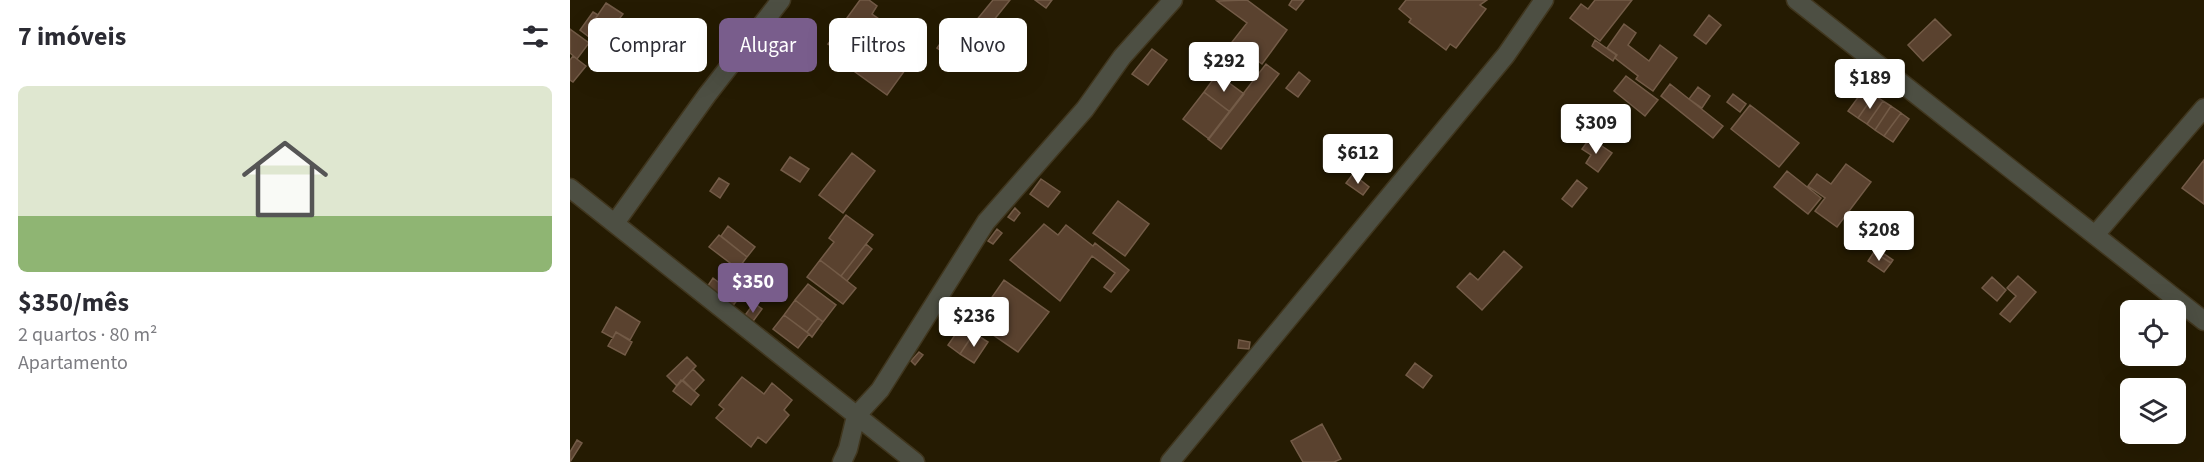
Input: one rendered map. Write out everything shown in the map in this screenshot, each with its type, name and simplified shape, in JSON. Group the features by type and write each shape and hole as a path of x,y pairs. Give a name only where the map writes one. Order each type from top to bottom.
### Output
{"street":[{"path":"615,223 707,96 782,0"},
{"path":"842,462 848,449 856,416 880,390 986,222 1085,109 1122,57 1173,0"},
{"path":"1170,462 1506,55 1544,0"},
{"path":"1796,0 2204,321"},
{"path":"2095,236 2204,108"},
{"path":"570,188 915,462"}],"building":[{"path":"860,0 869,0 877,6 872,14 878,18 847,18"},
{"path":"993,0 1010,0 995,18 978,18"},
{"path":"1035,0 1052,0 1046,8"},
{"path":"1247,0 1287,30 1262,64 1232,42 1247,23 1217,1"},
{"path":"1292,0 1304,0 1296,10 1289,5"},
{"path":"1406,0 1487,0 1480,5 1486,9 1456,48 1450,44 1446,50 1409,22 1411,19 1399,9"},
{"path":"1595,0 1632,0 1600,41 1570,18 1581,4 1588,9"},
{"path":"606,3 623,14 620,18 596,18"},
{"path":"593,12 598,15 596,18 589,18"},
{"path":"1709,15 1721,25 1706,44 1694,35"},
{"path":"588,19 588,36 580,30"},
{"path":"1935,19 1951,35 1923,61 1908,45"},
{"path":"1624,24 1636,33 1628,45 1649,61 1660,45 1677,58 1653,91 1636,79 1638,76 1615,58 1617,55 1607,48"},
{"path":"570,29 588,44 577,59 570,53"},
{"path":"1595,40 1616,55 1613,61 1592,46"},
{"path":"1152,49 1167,60 1148,85 1132,74"},
{"path":"573,56 586,66 573,82 570,80 570,60"},
{"path":"1266,64 1279,74 1221,149 1208,139"},
{"path":"855,72 904,72 887,95"},
{"path":"1299,72 1310,81 1298,97 1286,88"},
{"path":"1217,74 1244,94 1230,112 1204,92"},
{"path":"1626,76 1658,100 1645,116 1614,91"},
{"path":"1670,84 1723,126 1713,138 1661,96"},
{"path":"1698,87 1710,96 1702,108 1689,99"},
{"path":"1865,88 1874,95 1858,118 1848,111"},
{"path":"1204,92 1230,112 1209,139 1183,119"},
{"path":"1733,94 1746,104 1740,112 1727,102"},
{"path":"1874,95 1883,101 1867,124 1858,118"},
{"path":"1883,101 1891,106 1875,130 1867,124"},
{"path":"1750,105 1799,143 1779,167 1731,129"},
{"path":"1891,106 1901,113 1884,136 1875,130"},
{"path":"1901,113 1909,119 1893,142 1884,136"},
{"path":"1590,138 1612,153 1598,172 1586,163 1591,155 1582,149"},
{"path":"852,153 875,171 843,213 819,195"},
{"path":"790,157 809,169 800,182 781,170"},
{"path":"2204,160 2204,204 2182,188"},
{"path":"1846,164 1871,182 1837,227 1815,211 1825,198 1808,186 1817,174 1831,184"},
{"path":"1787,171 1821,198 1808,214 1774,187"},
{"path":"1353,174 1369,187 1363,195 1346,183"},
{"path":"719,178 729,184 720,198 710,191"},
{"path":"1041,179 1060,192 1048,207 1030,194"},
{"path":"1577,180 1587,188 1572,207 1562,199"},
{"path":"1118,201 1149,224 1125,256 1093,233"},
{"path":"1015,208 1020,213 1014,221 1008,217"},
{"path":"846,215 873,235 841,276 820,260 834,242 829,238"},
{"path":"1044,224 1058,235 1066,225 1093,246 1095,243 1129,270 1111,292 1104,287 1115,273 1092,256 1060,301 1010,260"},
{"path":"728,226 755,247 747,257 721,236"},
{"path":"997,229 1002,233 993,244 988,241"},
{"path":"719,235 747,257 738,269 709,247"},
{"path":"866,244 872,249 847,281 841,276"},
{"path":"1877,249 1893,260 1891,263 1874,252"},
{"path":"1504,251 1522,267 1482,310 1457,287 1470,273 1478,280"},
{"path":"1874,252 1891,263 1884,272 1868,261"},
{"path":"820,260 856,288 843,304 807,277"},
{"path":"2018,276 2036,292 2010,322 2000,314 2016,296 2007,288"},
{"path":"1992,277 2006,290 1997,301 1982,288"},
{"path":"713,278 739,298 730,309 705,290"},
{"path":"1004,280 1049,312 1018,352 986,330 994,318 983,310"},
{"path":"808,284 836,305 823,322 795,300"},
{"path":"795,300 818,318 807,332 784,315"},
{"path":"754,303 762,309 751,324 743,318"},
{"path":"616,307 640,322 630,340 616,332 613,338 602,332"},
{"path":"784,315 809,334 798,348 773,329"},
{"path":"818,318 823,322 812,337 807,332"},
{"path":"962,325 974,333 960,354 948,345"},
{"path":"616,332 632,342 625,355 608,346"},
{"path":"974,333 988,342 974,363 960,354"},
{"path":"1239,340 1250,342 1249,349 1238,348"},
{"path":"919,352 923,355 915,365 911,361"},
{"path":"687,357 696,366 677,386 667,376"},
{"path":"1415,363 1432,376 1423,388 1406,375"},
{"path":"693,369 704,380 694,391 683,380"},
{"path":"742,377 764,394 772,383 792,400 784,410 789,415 766,443 758,437 751,447 716,418 724,409 719,405"},
{"path":"681,380 699,395 691,405 673,391"},
{"path":"1322,424 1341,459 1334,462 1303,462 1291,441"},
{"path":"577,440 582,443 570,462 570,452"}]}
